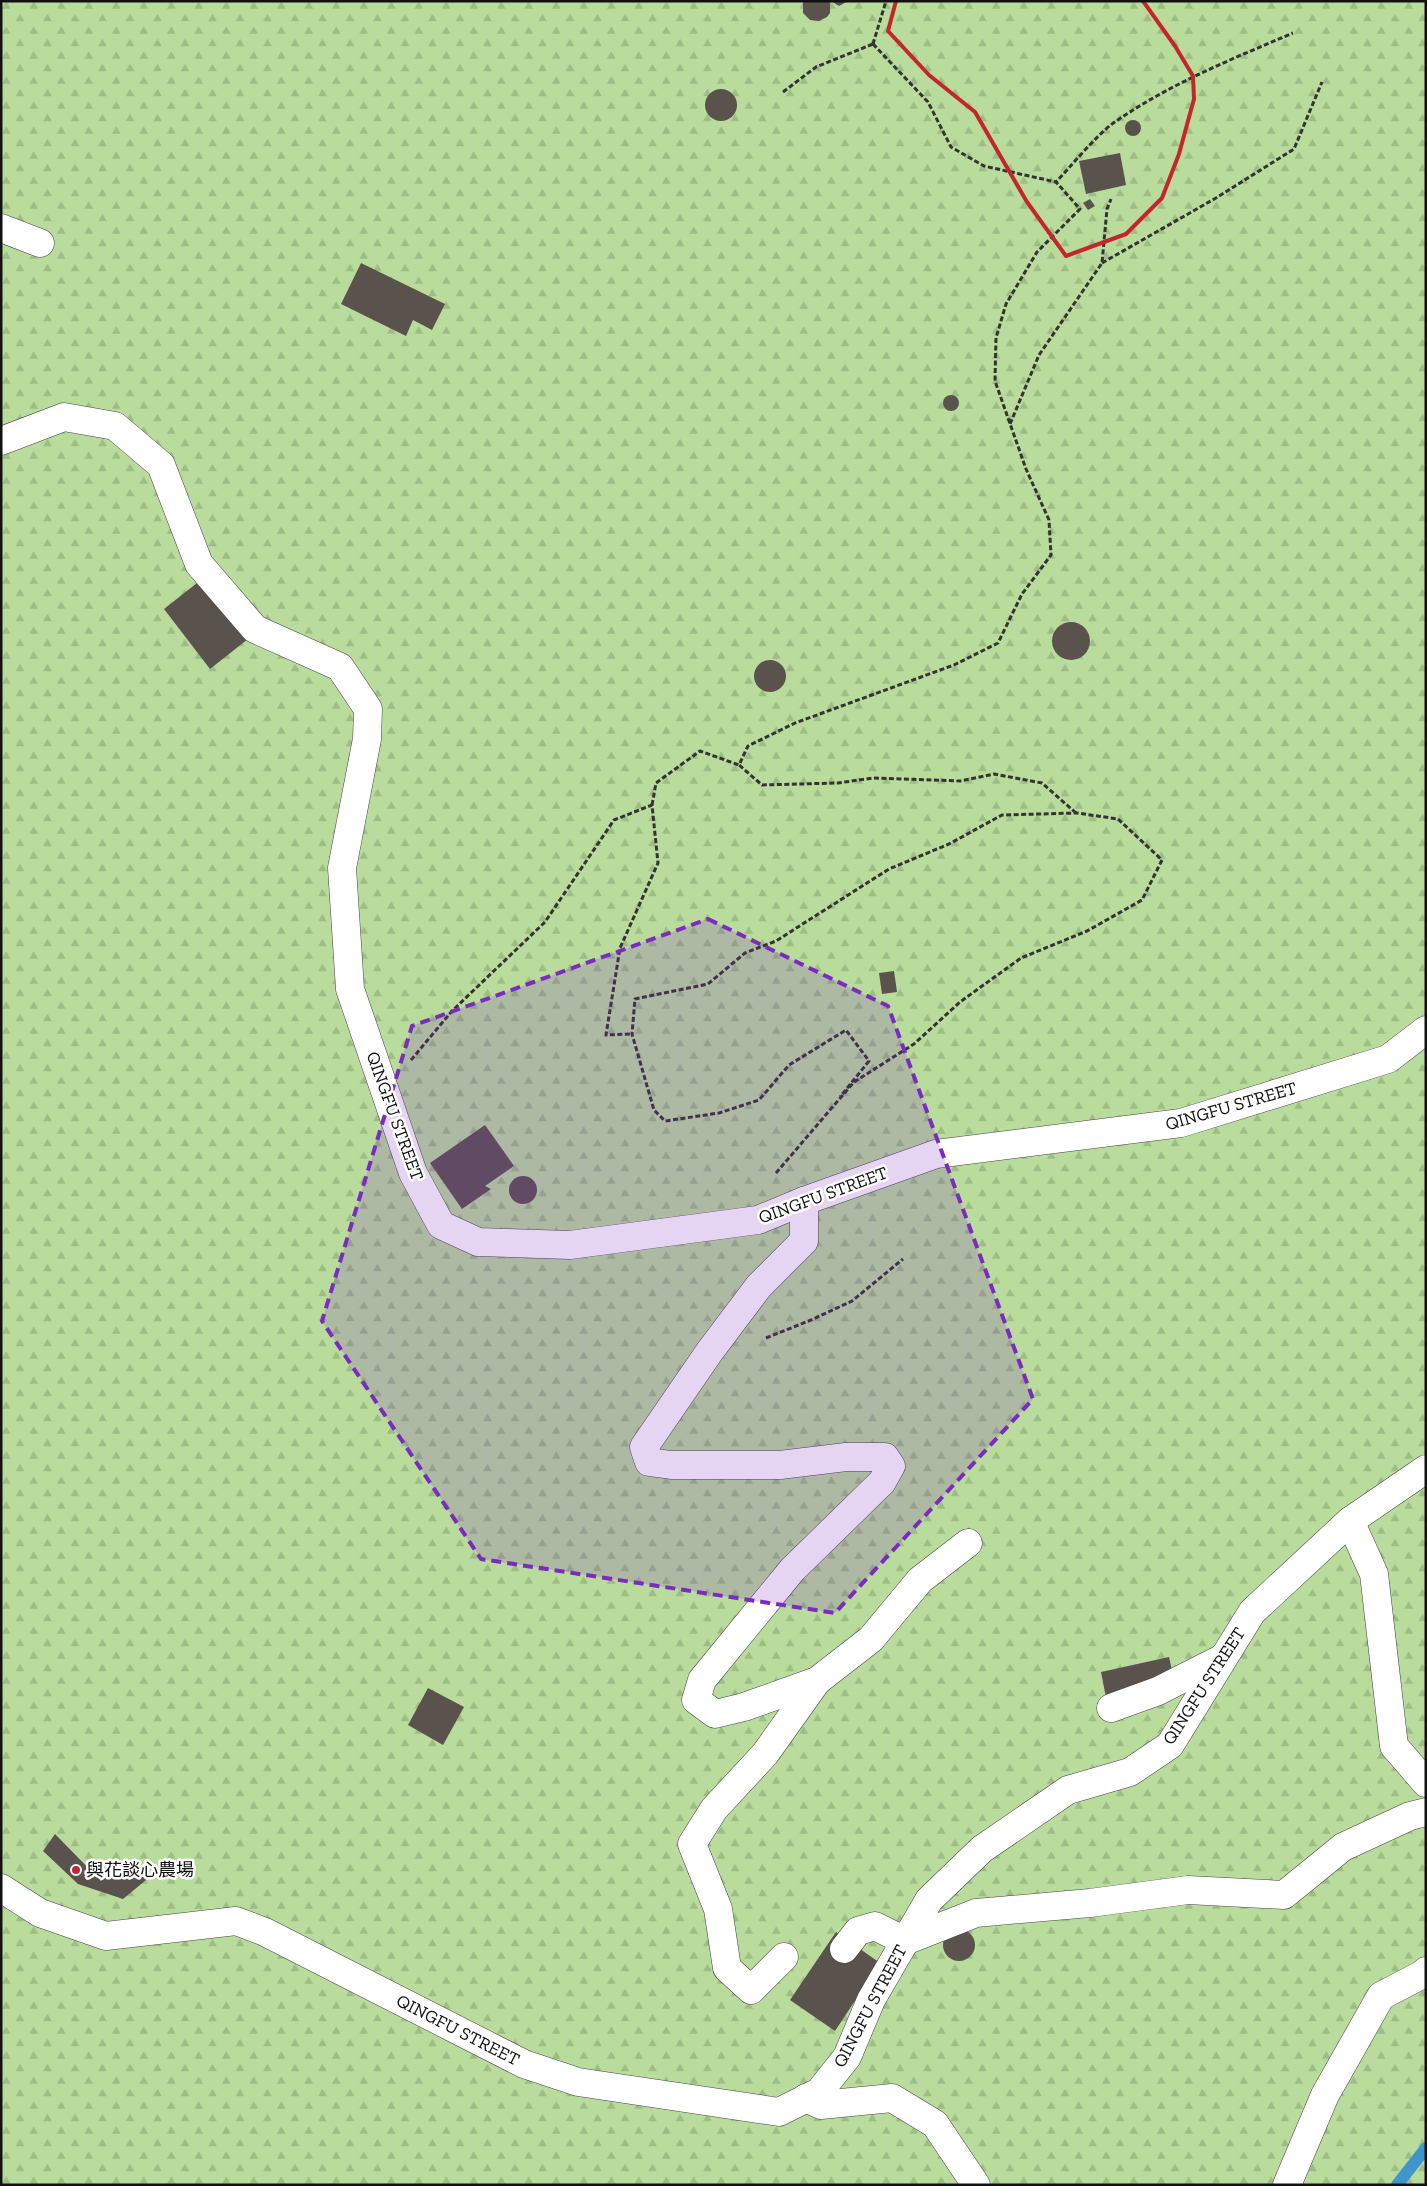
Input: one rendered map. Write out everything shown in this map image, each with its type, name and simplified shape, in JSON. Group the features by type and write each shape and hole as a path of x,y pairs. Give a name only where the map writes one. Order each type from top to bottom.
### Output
{"street":[{"path":"1,228 40,244"},
{"name":"QINGFU STREET","path":"1,441 64,417 115,426 161,465 199,564 255,628 340,667 368,709 367,739 342,868 350,989 413,1173 441,1225 478,1242 570,1245 758,1220 804,1201 936,1154 1181,1123 1388,1059 1426,1030"},
{"path":"804,1201 804,1241 759,1286 710,1350 644,1446 649,1462 671,1465 780,1465 846,1457 885,1457 891,1466 882,1482 792,1570 702,1680 696,1700 715,1714 744,1707 817,1682"},
{"name":"QINGFU STREET","path":"1,1888 40,1913 106,1936 236,1922 265,1932 524,2064 578,2082 778,2112 818,2092 847,2057 871,2000 929,1900 982,1849 1068,1790 1130,1772 1170,1745 1252,1612 1350,1521 1426,1469"},
{"path":"1350,1521 1374,1574 1394,1746 1426,1783"},
{"path":"784,1957 751,1990 727,1968 718,1909 692,1844 714,1809 764,1754 817,1682 870,1639 920,1580 968,1543"},
{"path":"1111,1708 1158,1691 1224,1658"},
{"path":"844,1948 858,1930 875,1926 905,1942 976,1913 1090,1903 1188,1890 1284,1895 1343,1847 1410,1816 1426,1812"},
{"path":"1287,2185 1325,2095 1380,1996 1426,1971"},
{"path":"806,2098 821,2105 892,2098 935,2124 976,2185"}],"path":[{"path":"873,44 886,1"},
{"path":"1056,182 1111,125 1167,92 1229,61 1293,33"},
{"path":"783,92 816,67 873,44"},
{"path":"739,765 748,746 795,723 954,664 998,644 1022,594 1051,555 1049,520 1026,469 995,381 996,338 1006,304 1037,252 1080,209 1056,182 984,166 951,147 928,102 873,44"},
{"path":"1010,424 1039,354 1102,264 1216,198 1294,149 1322,82"},
{"path":"1102,264 1107,209 1111,199"},
{"path":"632,1034 606,1035 620,948 658,863 652,805 656,784 700,751 739,765 762,785 838,783 873,778 960,781 994,774 1042,783 1077,813"},
{"path":"385,1091 452,1010 546,922 614,820 652,805"},
{"path":"774,1176 868,1061 846,1030 789,1065 759,1100 719,1113 665,1121 654,1110 632,1034 636,998 708,984 745,953 776,940 889,869 949,844 1002,815 1077,813 1118,819 1162,860 1142,900 1087,931 1021,958 960,1002 914,1044 854,1082 840,1097"},
{"path":"756,1341 811,1320 852,1301 903,1259"}],"highlighted area":[{"path":"708,919 888,1006 1033,1399 835,1613 481,1559 322,1321 412,1026"}],"green space":[{"path":"1,1 1426,1 1426,2185 1,2185"}],"building":[{"path":"803,1 830,1 830,13 819,21 810,20 803,13"},
{"path":"831,1 848,1 839,6"},
{"path":"721,89 727,90 732,94 736,99 736,111 732,116 727,120 721,121 715,120 710,116 706,111 705,105 706,99 710,94 715,90"},
{"path":"1133,120 1141,128 1133,136 1125,128"},
{"path":"1120,153 1126,185 1086,194 1079,161"},
{"path":"1090,199 1095,206 1088,210 1083,203"},
{"path":"361,263 445,304 432,330 413,320 406,336 341,304"},
{"path":"948,395 954,395 959,400 957,409 948,411 943,406 943,400"},
{"path":"202,579 248,639 210,669 164,609"},
{"path":"1071,622 1084,628 1090,641 1084,654 1071,660 1058,654 1052,641 1058,628"},
{"path":"770,660 776,661 781,665 785,670 785,682 781,687 776,691 770,692 764,691 759,687 755,682 754,676 755,670 759,665 764,661"},
{"path":"894,971 897,992 882,994 879,973"},
{"path":"485,1125 514,1166 485,1186 491,1189 462,1209 430,1163"},
{"path":"523,1176 533,1180 537,1190 533,1200 523,1204 513,1200 509,1190 513,1180"},
{"path":"1169,1657 1178,1697 1109,1713 1101,1672"},
{"path":"428,1688 464,1707 443,1745 408,1725"},
{"name":"與花談心農場","path":"55,1834 101,1881 130,1860 146,1880 123,1899 78,1884 43,1851"},
{"path":"959,1929 965,1930 970,1934 974,1939 974,1951 970,1956 965,1960 959,1961 953,1960 948,1956 944,1951 943,1945 944,1939 948,1934 953,1930"},
{"path":"836,1932 880,1963 835,2031 790,2000"}],"waterway":[{"path":"1397,2185 1426,2148"}],"railway":[{"path":"896,1 888,31 929,75 975,112 1027,202 1066,256 1126,234 1162,198 1179,154 1194,99 1193,76 1175,46 1143,1"}],"place":[{"name":"與花談心農場","path":"76,1870"}]}
